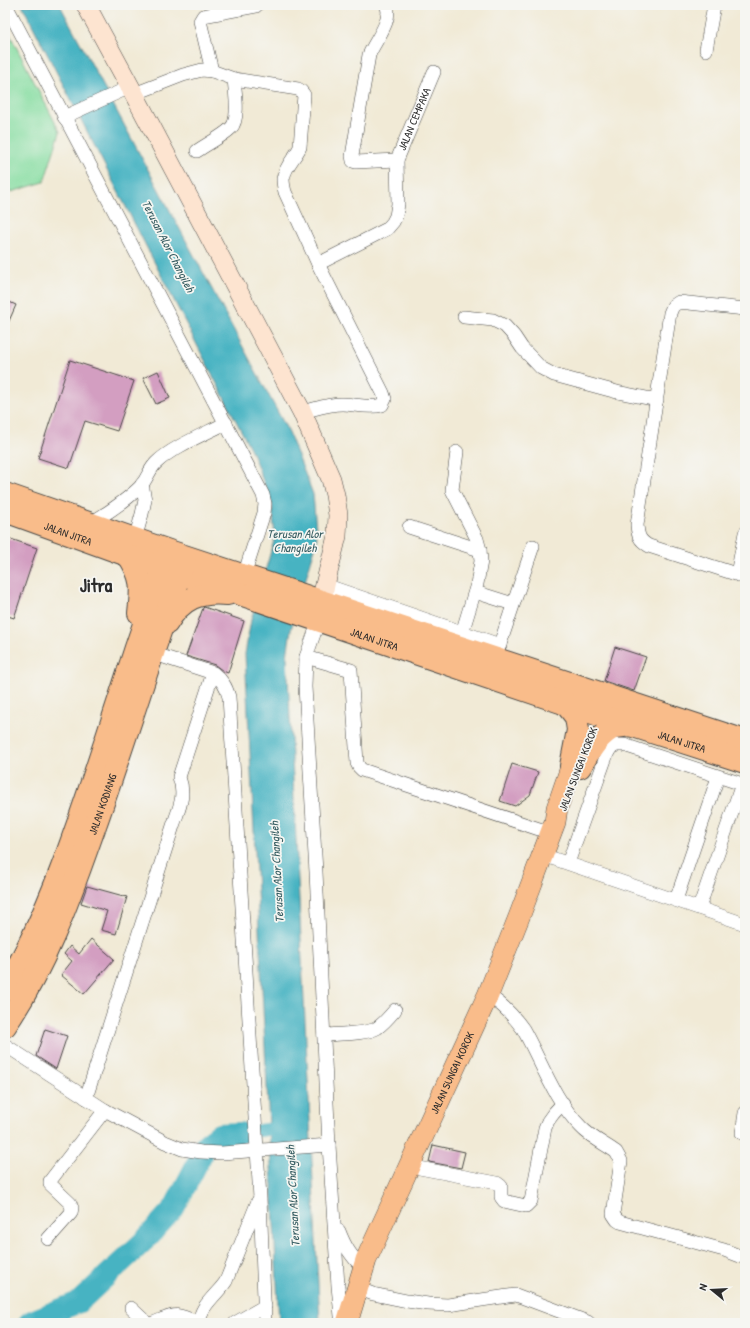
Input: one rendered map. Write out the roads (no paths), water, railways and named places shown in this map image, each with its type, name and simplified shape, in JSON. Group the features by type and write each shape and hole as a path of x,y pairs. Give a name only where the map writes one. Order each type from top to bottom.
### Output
{"highway":[{"name":"JALAN JITRA","path":"5,494 91,523 132,547"},
{"name":"JALAN JITRA","path":"5,511 132,547 251,587 460,639 497,651 597,703 631,725 745,762"},
{"path":"132,547 134,566 141,584 139,613 147,648"},
{"name":"JALAN KODIANG","path":"5,1026 28,988 52,941 68,900 103,803 147,648 175,562"},
{"name":"JALAN KODIANG","path":"5,990 52,896 147,648 175,562"},
{"path":"147,648 180,606 190,598 205,594 220,593 251,587"},
{"name":"JALAN JITRA","path":"318,604 565,703 597,703 745,741"},
{"path":"565,703 576,717 578,730 576,766"},
{"path":"576,766 605,734 615,727 631,725"}],"main road":[{"name":"JALAN SUNGAI KOROK","path":"347,1323 363,1268 373,1244 488,995 543,855 553,827 557,808 576,766 597,703"}],"street":[{"path":"6,5 69,115 263,495 265,504 264,513 251,587"},
{"path":"86,5 127,92 302,412 331,479 335,495 338,515 337,536 318,604 306,657 305,687 324,1035 323,1145 334,1220 341,1316 347,1323"},
{"path":"386,5 388,8 388,13 385,25 380,37 373,44 369,55 352,156 353,160 356,162 397,160"},
{"path":"706,50 714,5"},
{"path":"212,71 200,21 203,16 256,6"},
{"path":"69,115 127,92 194,71 202,70 212,71 234,79 301,90 304,95 300,147 297,154 286,169 283,180 285,192 318,264 385,399 382,405 376,407 342,404 329,405 302,412"},
{"name":"JALAN CEMPAKA","path":"318,264 387,229 393,222 396,216 398,204 397,160 434,72"},
{"path":"197,151 232,128 235,120 236,106 234,79"},
{"path":"745,309 679,302 673,306 670,313 637,525 638,535 642,542 650,546 741,576 745,533"},
{"path":"464,317 493,320 505,326 522,348 541,368 554,375 617,392 657,400"},
{"path":"91,523 113,510 128,498 142,484 148,472 156,463 169,452 226,423"},
{"path":"457,452 452,490 477,539 480,550 479,577 460,639"},
{"path":"132,547 142,514 144,500 142,484"},
{"path":"409,527 480,550"},
{"path":"497,651 533,546"},
{"path":"475,592 513,604"},
{"path":"147,648 213,673 220,678 230,696 255,1118 259,1146 266,1323"},
{"path":"306,657 351,670 357,763 359,768 553,827"},
{"path":"86,1098 183,795 179,777 213,673"},
{"path":"568,863 607,754 611,747 624,745 743,785 699,908"},
{"path":"676,900 718,777"},
{"path":"543,855 745,924"},
{"path":"488,995 501,1004 523,1029 570,1116 582,1128 616,1152 619,1156 621,1161 613,1214 617,1220 724,1250 745,1258"},
{"path":"324,1035 369,1031 376,1028 389,1018 395,1010"},
{"path":"5,1045 105,1110 165,1142 182,1149 222,1153 259,1146 323,1145"},
{"path":"410,1166 498,1183 501,1186 500,1197 504,1201 526,1206 531,1200 548,1121 563,1103"},
{"path":"48,1239 71,1213 72,1208 70,1203 50,1184 50,1181 105,1110"},
{"path":"742,1133 745,1113"},
{"path":"153,1323 178,1315 199,1323 200,1317 209,1300 226,1281 260,1198"},
{"path":"334,1220 344,1246 363,1268"},
{"path":"357,1288 373,1294 407,1301 448,1305 516,1295 588,1322"},
{"path":"235,1323 265,1306"},
{"path":"131,1308 147,1323"}],"water":[{"name":"Terusan Alor Changileh","path":"22,5 60,5 289,433 313,494 317,541 291,629 287,657 320,1323 279,1323 245,654 251,620 275,537 272,504 251,450"}],"waterway":[{"path":"240,1133 286,1127"},
{"path":"206,1144 219,1134 240,1133"},
{"path":"29,1323 79,1302 145,1240 174,1208 201,1156"}],"district":[{"name":"Jitra","path":"96,585"}]}
